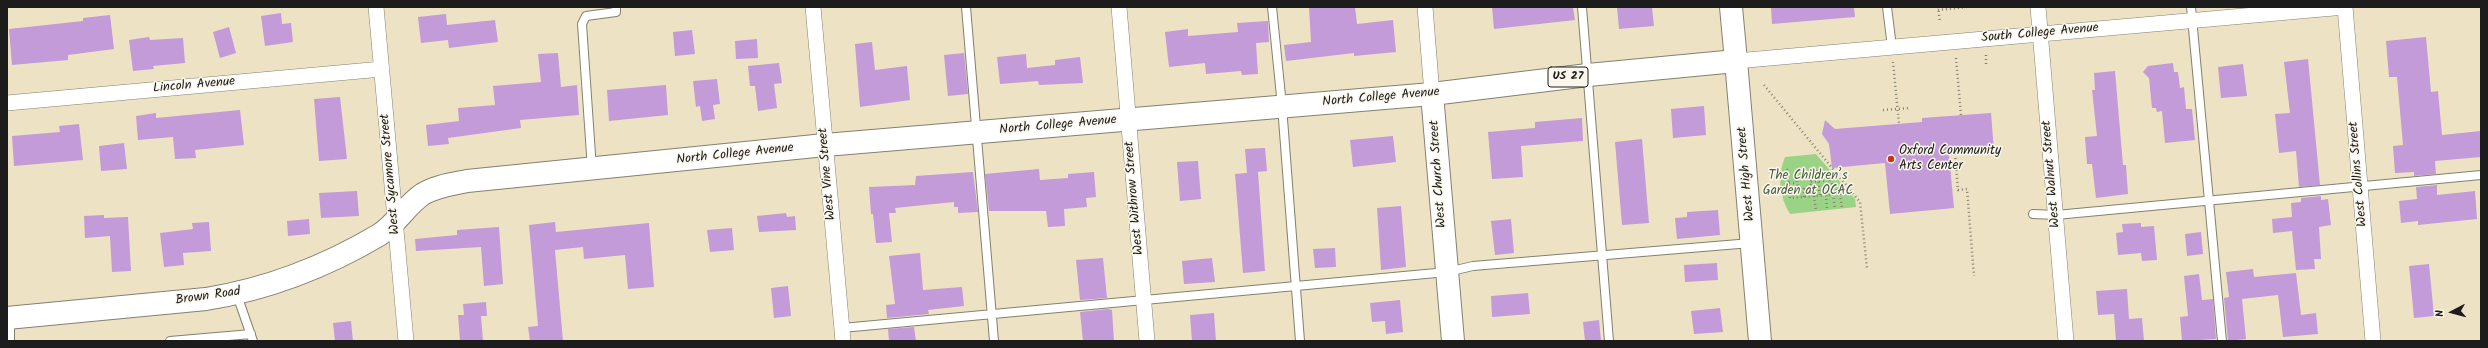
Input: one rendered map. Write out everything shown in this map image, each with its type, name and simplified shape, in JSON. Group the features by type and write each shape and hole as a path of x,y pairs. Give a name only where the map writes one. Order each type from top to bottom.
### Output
{"main road":[{"name":"West High Street","path":"1731,7 1760,341"},
{"name":"North College Avenue","path":"395,224 424,194 442,186 467,181 825,145 1432,94 1588,74 1736,61"},
{"name":"West Church Street","path":"1432,94 1452,341"},
{"name":"Brown Road","path":"8,318 206,299 236,294 284,280 330,261 395,224"}],"street":[{"name":"West Sycamore Street","path":"379,7 382,69 406,341"},
{"name":"West Vine Street","path":"813,7 842,334"},
{"name":"West Withrow Street","path":"1119,7 1147,341"},
{"name":"West Church Street","path":"1425,7 1432,94"},
{"name":"West Walnut Street","path":"2038,7 2066,341"},
{"name":"South College Avenue","path":"1736,61 2041,34 2191,14 2345,7"},
{"name":"West Collins Street","path":"2345,7 2373,341"},
{"name":"Lincoln Avenue","path":"7,103 382,69"}],"lane":[{"path":"592,169 582,24 586,16 616,12 616,7"},
{"path":"966,7 994,341"},
{"path":"1272,7 1282,106 1300,341"},
{"path":"1582,7 1601,257 1609,341"},
{"path":"1887,7 1892,47"},
{"path":"2191,14 2222,341"},
{"path":"2032,214 2056,215 2209,202 2481,175"},
{"path":"842,334 992,313 1144,298 1447,272 1473,266 1601,257 1752,243"},
{"path":"170,341 252,338 236,294"},
{"path":"8,318 10,341"}],"path":[{"path":"1940,22 1938,8 1967,7"},
{"path":"1954,42 1960,115"},
{"path":"1892,47 1899,124"},
{"path":"1764,85 1860,202 1866,268"},
{"path":"1883,110 1909,108"},
{"path":"1955,154 1958,190 1967,189 1974,276"},
{"path":"1787,169 1790,198 1840,194"},
{"path":"1817,170 1820,196"},
{"path":"1810,182 1829,180 1836,174"},
{"path":"1797,183 1798,178 1804,175 1810,178 1810,182"},
{"path":"1829,180 1840,194 1842,208"},
{"path":"1804,188 1809,186 1810,182"},
{"path":"1789,183 1797,183 1804,188"},
{"path":"1804,188 1804,197"},
{"path":"1833,194 1835,209"},
{"path":"1826,195 1828,210"},
{"path":"1814,196 1816,211"}],"green space":[{"name":"The Children’s Garden at OCAC","path":"1816,154 1855,199 1856,207 1790,214 1783,200 1780,186 1782,164 1785,157"}],"building":[{"path":"1309,7 1355,7 1357,24 1393,20 1396,52 1354,56 1354,53 1286,61 1284,45 1311,42"},
{"path":"1492,7 1573,7 1575,20 1494,29"},
{"path":"1617,7 1652,7 1654,26 1619,29"},
{"path":"1771,7 1854,7 1855,17 1772,24"},
{"path":"281,13 282,24 291,23 293,42 265,46 261,16"},
{"path":"446,14 447,25 495,20 498,42 449,48 448,40 421,43 418,17"},
{"path":"110,15 114,49 68,55 68,60 12,65 9,29 83,21 83,18"},
{"path":"1268,21 1269,42 1256,43 1258,74 1242,75 1241,71 1206,74 1205,63 1169,67 1165,32 1188,29 1188,36 1238,32 1237,23"},
{"path":"229,27 236,53 220,58 213,32"},
{"path":"692,30 695,54 675,56 673,32"},
{"path":"149,37 150,40 183,38 185,63 153,66 154,69 133,71 129,40"},
{"path":"2426,37 2431,92 2438,91 2442,135 2481,131 2481,157 2435,161 2436,174 2414,176 2414,172 2395,173 2393,146 2403,145 2397,77 2389,77 2386,41"},
{"path":"757,39 758,58 736,59 735,41"},
{"path":"872,42 875,70 907,66 910,100 860,107 855,44"},
{"path":"558,53 561,87 577,85 579,115 520,120 521,128 448,138 449,144 428,146 426,125 459,121 458,108 495,105 493,86 541,82 538,54"},
{"path":"964,53 968,94 948,96 944,55"},
{"path":"1026,54 1027,68 1055,65 1055,60 1080,57 1083,83 1039,85 1038,81 1000,84 997,57"},
{"path":"2308,59 2320,185 2299,187 2296,151 2279,153 2275,114 2290,113 2284,62"},
{"path":"779,63 782,83 774,84 777,108 758,111 755,86 750,86 748,66"},
{"path":"2173,63 2174,72 2178,72 2180,88 2184,87 2186,109 2192,109 2195,140 2165,143 2162,111 2157,112 2156,108 2152,108 2149,78 2143,72 2148,66"},
{"path":"2243,64 2247,96 2221,98 2218,67"},
{"path":"2115,71 2123,165 2126,165 2128,194 2096,198 2092,164 2087,164 2085,137 2097,136 2092,90 2095,90 2094,73"},
{"path":"717,79 720,104 713,105 715,119 702,121 700,106 696,107 693,81"},
{"path":"666,85 668,115 609,121 607,90"},
{"path":"340,97 347,159 319,161 314,99"},
{"path":"1704,106 1706,135 1673,138 1671,109"},
{"path":"240,110 244,145 195,150 196,158 175,159 173,137 138,140 136,116 156,113 156,118"},
{"name":"Oxford Community Arts Center","path":"1991,113 1994,151 1949,155 1954,208 1890,214 1885,163 1832,168 1829,144 1822,134 1825,120 1835,129 1922,122 1922,118"},
{"path":"1582,118 1583,141 1521,146 1523,177 1492,179 1488,132 1535,128 1535,122"},
{"path":"79,124 83,160 14,166 12,136 60,132 59,126"},
{"path":"1393,136 1396,162 1353,167 1350,140"},
{"path":"1642,139 1649,223 1622,225 1615,142"},
{"path":"124,143 127,169 101,171 99,146"},
{"path":"1265,148 1267,171 1247,173 1245,149"},
{"path":"1198,161 1201,199 1180,201 1177,162"},
{"path":"1039,169 1040,180 1068,178 1068,174 1094,172 1096,197 1086,198 1087,207 1064,209 1065,226 1048,227 1046,211 989,211 985,174"},
{"path":"973,172 978,212 958,213 958,207 954,207 954,202 895,208 896,213 889,213 892,242 876,243 873,214 871,214 869,187 915,185 916,176"},
{"path":"1258,172 1265,271 1243,273 1235,174"},
{"path":"2437,185 2437,195 2475,191 2477,219 2418,225 2418,221 2401,223 2399,201 2417,199 2416,187"},
{"path":"357,191 359,216 321,218 319,193"},
{"path":"2321,196 2321,200 2328,199 2331,225 2319,227 2321,259 2314,259 2315,269 2296,270 2292,231 2273,233 2272,219 2292,217 2291,203 2301,202 2301,198"},
{"path":"1401,206 1406,267 1381,270 1377,208"},
{"path":"1718,210 1720,235 1677,239 1675,218 1687,217 1687,212"},
{"path":"786,213 787,217 795,216 796,230 759,232 757,216"},
{"path":"104,215 104,218 128,217 131,271 112,272 110,236 85,238 84,216"},
{"path":"309,219 310,234 288,236 287,221"},
{"path":"1511,219 1514,253 1495,255 1491,221"},
{"path":"209,222 211,251 183,253 184,265 164,267 160,233 193,229 192,223"},
{"path":"555,222 556,232 649,223 654,287 628,289 625,255 584,259 583,247 555,250 563,341 530,341 528,327 538,326 529,225"},
{"path":"2141,223 2141,227 2154,226 2157,260 2142,261 2141,253 2118,255 2116,233 2123,232 2122,224"},
{"path":"499,227 503,284 484,286 481,247 416,251 415,239 457,235 457,230"},
{"path":"732,228 734,250 710,252 707,230"},
{"path":"2201,232 2203,254 2187,256 2185,234"},
{"path":"1335,248 1336,267 1315,268 1313,249"},
{"path":"920,253 923,290 962,287 964,306 928,310 929,314 887,318 886,305 895,304 889,256"},
{"path":"1103,258 1107,298 1080,300 1076,260"},
{"path":"1212,258 1215,282 1184,284 1182,261"},
{"path":"1717,263 1718,280 1685,282 1684,265"},
{"path":"2429,264 2434,316 2414,318 2409,266"},
{"path":"2253,269 2254,277 2296,273 2301,315 2316,313 2318,334 2283,337 2278,295 2242,299 2246,339 2228,341 2224,298 2229,297 2226,272"},
{"path":"2199,274 2202,300 2213,299 2216,339 2182,341 2180,317 2188,316 2184,276"},
{"path":"788,286 791,316 774,318 771,288"},
{"path":"2127,289 2129,319 2142,318 2144,341 2116,341 2114,314 2098,315 2096,291"},
{"path":"1528,293 1530,314 1492,317 1491,296"},
{"path":"1400,300 1403,332 1386,334 1385,321 1372,322 1370,303"},
{"path":"486,302 487,316 481,316 483,341 460,341 458,315 464,315 463,304"},
{"path":"1720,308 1723,332 1694,334 1691,311"},
{"path":"1108,309 1112,310 1114,341 1083,341 1080,312"},
{"path":"1214,313 1216,341 1192,341 1190,315"},
{"path":"1599,320 1601,341 1585,341 1583,322"},
{"path":"351,321 353,341 335,341 333,323"},
{"path":"914,327 916,341 889,341 888,329"}],"place":[{"name":"Oxford Community Arts Center","path":"1891,159"}]}
